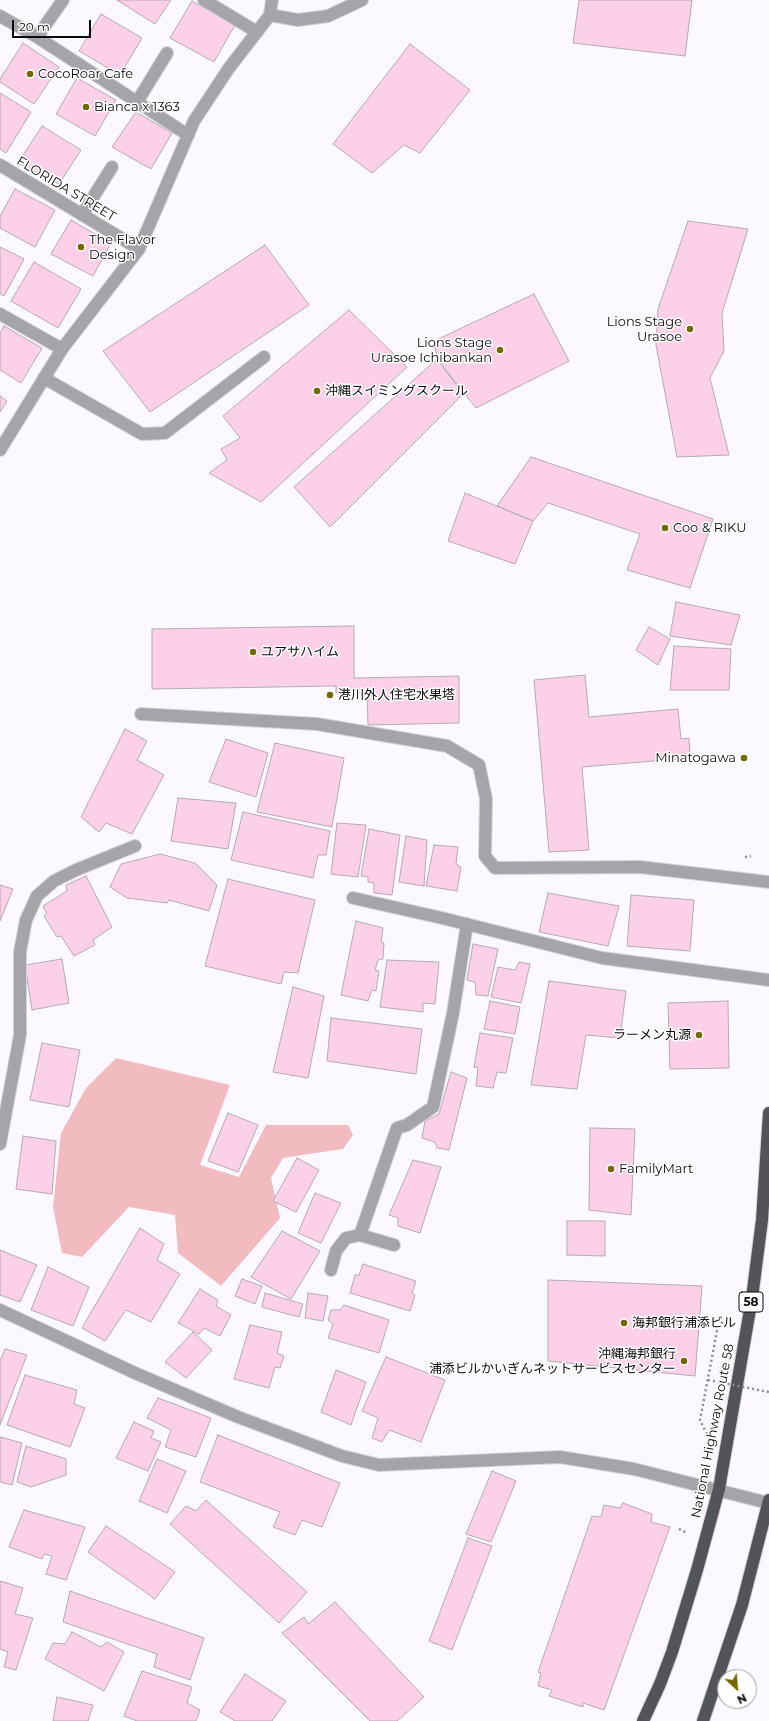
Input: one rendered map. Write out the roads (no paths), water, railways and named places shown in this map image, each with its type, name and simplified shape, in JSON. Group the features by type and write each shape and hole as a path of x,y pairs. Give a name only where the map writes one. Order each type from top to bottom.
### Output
{"highway":[{"name":"National Highway Route 58","path":"643,1721 660,1684 672,1652 697,1570 719,1489 752,1298 759,1243 769,1113"},
{"path":"703,1721 742,1605 769,1502"}],"street":[{"path":"37,38 63,0"},
{"path":"204,0 257,32"},
{"path":"0,449 62,349 139,249 194,121 229,68 270,15 272,0"},
{"path":"270,15 298,20 328,16 362,0"},
{"path":"0,16 37,38 188,135"},
{"path":"137,102 167,53"},
{"name":"FLORIDA STREET","path":"0,165 139,249"},
{"path":"82,215 112,167"},
{"path":"0,314 62,349"},
{"path":"44,378 142,434 165,434 264,357"},
{"path":"141,714 317,724 448,746 479,765 486,799 485,856 495,868 640,867 769,882"},
{"path":"0,1144 20,1035 20,952 26,920 37,896 54,881 76,870 134,846"},
{"path":"353,898 467,924 602,958 769,980"},
{"path":"360,1234 397,1128 407,1124 433,1107 453,1013 467,924"},
{"path":"331,1270 336,1252 346,1238 360,1234 394,1244"},
{"path":"0,1310 135,1373 238,1417 342,1456 379,1465 560,1457 634,1470 769,1502"}],"place":[{"name":"CocoRoar Cafe","path":"30,74"},
{"name":"Bianca x 1363","path":"86,107"},
{"name":"The Flavor Design","path":"81,247"},
{"name":"Lions Stage Urasoe","path":"690,329"},
{"name":"Lions Stage Urasoe Ichibankan","path":"500,350"},
{"name":"沖縄スイミングスクール","path":"317,391"},
{"name":"Coo & RIKU","path":"665,528"},
{"name":"ユアサハイム","path":"253,652"},
{"name":"港川外人住宅水果塔","path":"330,695"},
{"name":"Minatogawa","path":"744,758"},
{"name":"ラーメン丸源","path":"699,1035"},
{"name":"FamilyMart","path":"611,1169"},
{"name":"海邦銀行浦添ビル","path":"624,1323"},
{"name":"沖縄海邦銀行 浦添ビルかいぎんネットサービスセンター","path":"684,1361"}]}
